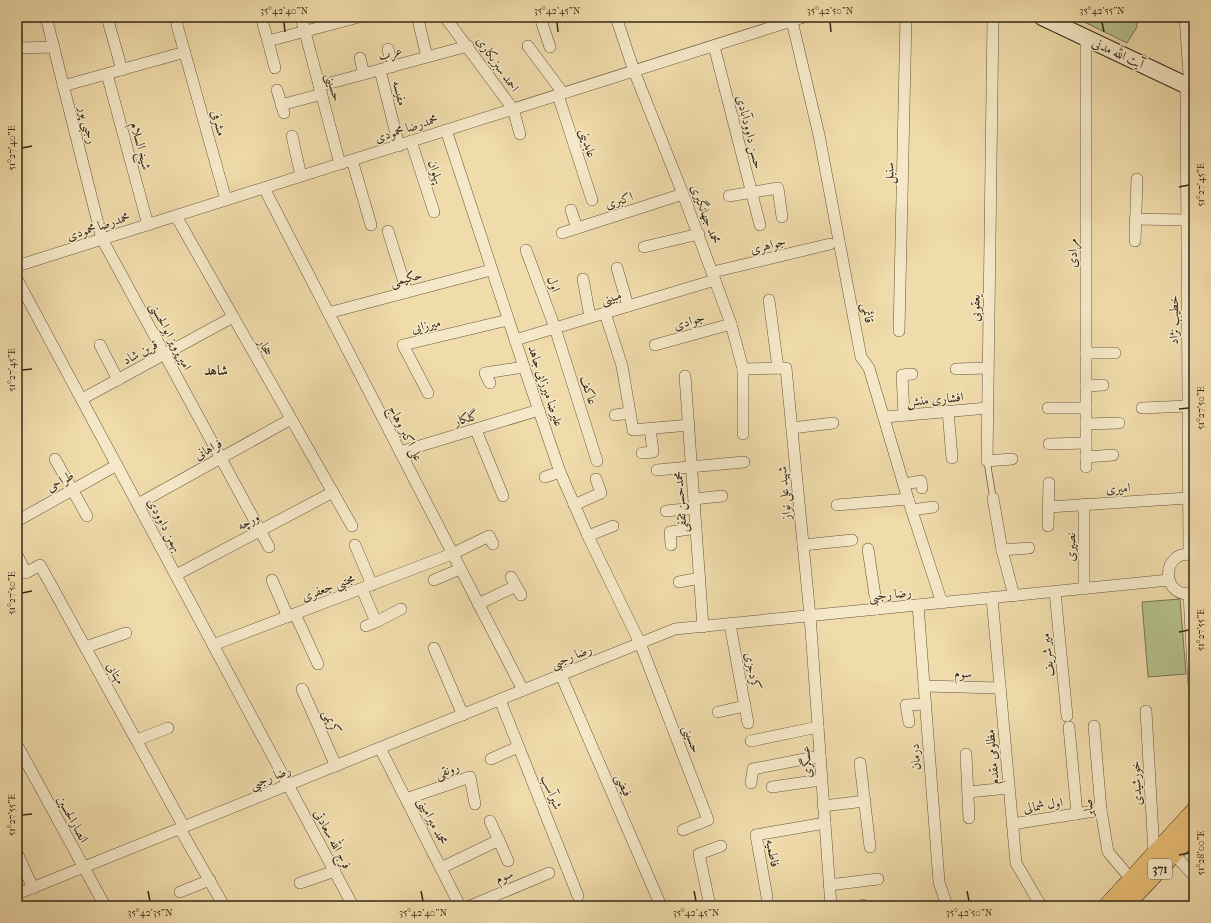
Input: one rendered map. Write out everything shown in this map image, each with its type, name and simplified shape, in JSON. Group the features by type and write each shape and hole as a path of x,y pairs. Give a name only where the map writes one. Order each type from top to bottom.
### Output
{"main road":[{"name":"آیت الله مدنی","path":"1042,17 1191,84"},
{"path":"1108,906 1154,853 1194,811"},
{"name":"371","path":"1125,906 1194,832"}],"street":[{"name":"رجبی پور","path":"46,17 102,239"},
{"path":"121,17 107,18 122,70"},
{"name":"حسینی","path":"301,17 340,164"},
{"path":"268,41 359,17"},
{"name":"احمد سبزیکاری","path":"445,17 468,46 512,109 520,134"},
{"path":"540,17 550,47"},
{"name":"محمد جهانگیری","path":"616,17 634,71 684,194 731,324 743,369 743,434"},
{"name":"محمدرضا محمودی","path":"17,266 714,46 792,19 804,17"},
{"name":"سنبل","path":"900,330 906,17"},
{"name":"یعقوبی","path":"987,461 993,17"},
{"name":"خطیب نژاد","path":"1185,17 1191,84 1186,220 1190,254 1191,392 1188,406 1191,455 1188,498 1191,555"},
{"name":"قائمی","path":"792,19 819,135 861,357 870,368 908,499 942,603"},
{"path":"263,24 275,68"},
{"path":"419,24 427,57"},
{"name":"مشرفی","path":"177,25 226,200"},
{"name":"مرادی","path":"1086,38 1086,462 1113,455"},
{"name":"عرب","path":"277,90 282,109 320,90 364,74 468,46"},
{"name":"عابدینی","path":"528,46 561,94 592,200"},
{"name":"حسن داوودآبادی","path":"714,46 760,224"},
{"path":"17,48 54,48"},
{"path":"388,49 392,67"},
{"path":"63,86 185,52"},
{"path":"360,58 364,74"},
{"name":"مفیسه","path":"380,70 399,146"},
{"name":"شیخ السلام","path":"107,74 148,225"},
{"name":"علیرضا میرزایی جاهد","path":"446,130 491,270 560,472 588,536 640,643"},
{"path":"292,136 301,176"},
{"name":"پهلوان","path":"411,142 434,212"},
{"path":"352,160 371,225"},
{"path":"1134,241 1137,179"},
{"name":"علی اکبر وهاج","path":"264,188 523,690"},
{"path":"729,196 778,188 782,217"},
{"name":"اکبری","path":"562,233 684,194"},
{"path":"571,210 577,228"},
{"name":"حجار","path":"176,216 352,526"},
{"path":"1135,219 1186,220"},
{"path":"388,231 407,292"},
{"path":"644,247 699,234"},
{"name":"امیرپرویز ابوالحسنی","path":"102,239 269,547"},
{"name":"جواهری","path":"714,276 830,244"},
{"name":"اول","path":"526,250 555,328"},
{"path":"617,268 628,306"},
{"name":"حکیمی","path":"328,312 491,270"},
{"name":"مبینی","path":"515,340 628,306 714,276"},
{"name":"بهمن داوودی","path":"17,279 288,785"},
{"path":"583,279 590,317"},
{"name":"شهید علی نواز","path":"769,300 792,428 810,616"},
{"path":"604,313 622,366 633,430 688,426"},
{"name":"قرین شاد","path":"82,399 233,317"},
{"name":"میرزایی","path":"428,393 403,345 508,320"},
{"name":"جوادی","path":"655,345 731,324"},
{"name":"عاکف","path":"555,328 597,461"},
{"path":"100,344 118,380"},
{"path":"1086,353 1115,353"},
{"path":"490,383 485,373 524,367"},
{"path":"743,369 782,368"},
{"path":"956,369 988,368"},
{"path":"904,415 902,375 912,374"},
{"name":"محمدحسن ثقفی","path":"685,376 703,627"},
{"path":"1086,386 1103,385"},
{"path":"1142,408 1188,406"},
{"name":"افشاری منش","path":"885,416 988,408"},
{"path":"1048,408 1086,408"},
{"name":"گلکار","path":"400,452 539,410"},
{"path":"948,411 952,458"},
{"path":"615,415 629,413"},
{"name":"فراهانی","path":"138,504 291,418"},
{"path":"792,428 833,423"},
{"path":"1086,424 1119,423"},
{"path":"642,453 653,452 650,428"},
{"path":"476,430 503,496"},
{"path":"1050,444 1086,443"},
{"path":"55,459 87,516"},
{"path":"987,461 1012,459"},
{"path":"657,470 692,468 744,462"},
{"name":"طراحی","path":"17,521 117,465"},
{"path":"545,477 560,472"},
{"path":"574,505 601,493 596,479"},
{"path":"904,484 920,481 922,488"},
{"path":"1048,526 1049,483"},
{"name":"ورچه","path":"176,575 333,492"},
{"path":"666,511 722,496"},
{"name":"یعقوبی","path":"993,498 1002,550 1014,596"},
{"name":"امیری","path":"1049,507 1188,498"},
{"path":"837,505 908,499"},
{"name":"نصیری","path":"1084,504 1084,589"},
{"path":"912,510 933,507"},
{"path":"588,536 613,526"},
{"path":"671,545 670,532 696,528"},
{"path":"452,554 489,536 493,544"},
{"path":"803,545 852,540"},
{"path":"355,545 367,587 371,624 401,609"},
{"path":"1002,550 1029,548"},
{"path":"868,549 877,609"},
{"name":"مجتبی جعفری","path":"214,645 452,554"},
{"name":"مهتابی","path":"17,555 26,573 40,565 137,740 224,906"},
{"path":"1191,555 1183,555 1172,562 1169,568 1169,580 1176,591 1192,594 1194,688"},
{"path":"434,580 460,569"},
{"path":"680,582 700,578"},
{"path":"272,580 318,664"},
{"name":"رضا رجبی","path":"17,894 675,629 1169,580"},
{"path":"478,604 516,586"},
{"name":"میر شریف","path":"1055,592 1077,814"},
{"name":"مظلومی مقدم","path":"992,598 1016,863 1041,906"},
{"name":"درمان","path":"918,605 939,882 947,906"},
{"name":"عسگری","path":"810,616 830,906"},
{"name":"کردجزی","path":"730,624 748,723"},
{"path":"86,647 126,633"},
{"name":"حسینی","path":"640,643 708,820 683,830"},
{"path":"434,648 463,715"},
{"name":"فیضی","path":"561,675 661,906"},
{"name":"سوم","path":"924,686 1000,688"},
{"name":"کریمی","path":"302,689 336,766"},
{"name":"شیرآسب","path":"500,700 578,896"},
{"path":"909,722 906,705 926,704"},
{"path":"718,712 745,706"},
{"name":"خورشیدی","path":"1146,711 1154,853"},
{"name":"صابر","path":"1094,726 1102,810 1108,852 1131,879"},
{"path":"750,741 818,727"},
{"path":"137,740 168,728"},
{"name":"انصارالحسین","path":"17,745 105,906"},
{"path":"491,758 518,747"},
{"name":"محمد میرامینی","path":"380,748 460,906"},
{"path":"966,754 970,818"},
{"path":"751,784 753,769 820,756"},
{"path":"860,763 870,847"},
{"name":"رونقی","path":"406,799 470,777 475,804"},
{"path":"772,787 821,780"},
{"name":"فرج الله سعادتی","path":"288,785 353,906"},
{"path":"968,792 1009,788"},
{"path":"823,806 865,801"},
{"name":"اول شمالی","path":"1012,824 1102,810"},
{"path":"490,821 508,861"},
{"name":"فاطمیه","path":"767,897 756,835 825,823"},
{"path":"441,868 499,840"},
{"path":"710,906 699,854 721,846"},
{"path":"17,853 33,888"},
{"path":"1174,854 1194,876"},
{"path":"300,883 334,871"},
{"name":"سوم","path":"470,906 549,873"},
{"path":"829,885 878,879"},
{"path":"180,892 210,880"}],"lane":[{"name":"یعقوبی","path":"987,461 993,498"}],"green space":[{"path":"1074,17 1137,17 1137,27 1127,43"},
{"path":"1180,599 1186,674 1148,677 1142,602"}],"district":[{"name":"شاهد","path":"216,370"}]}
